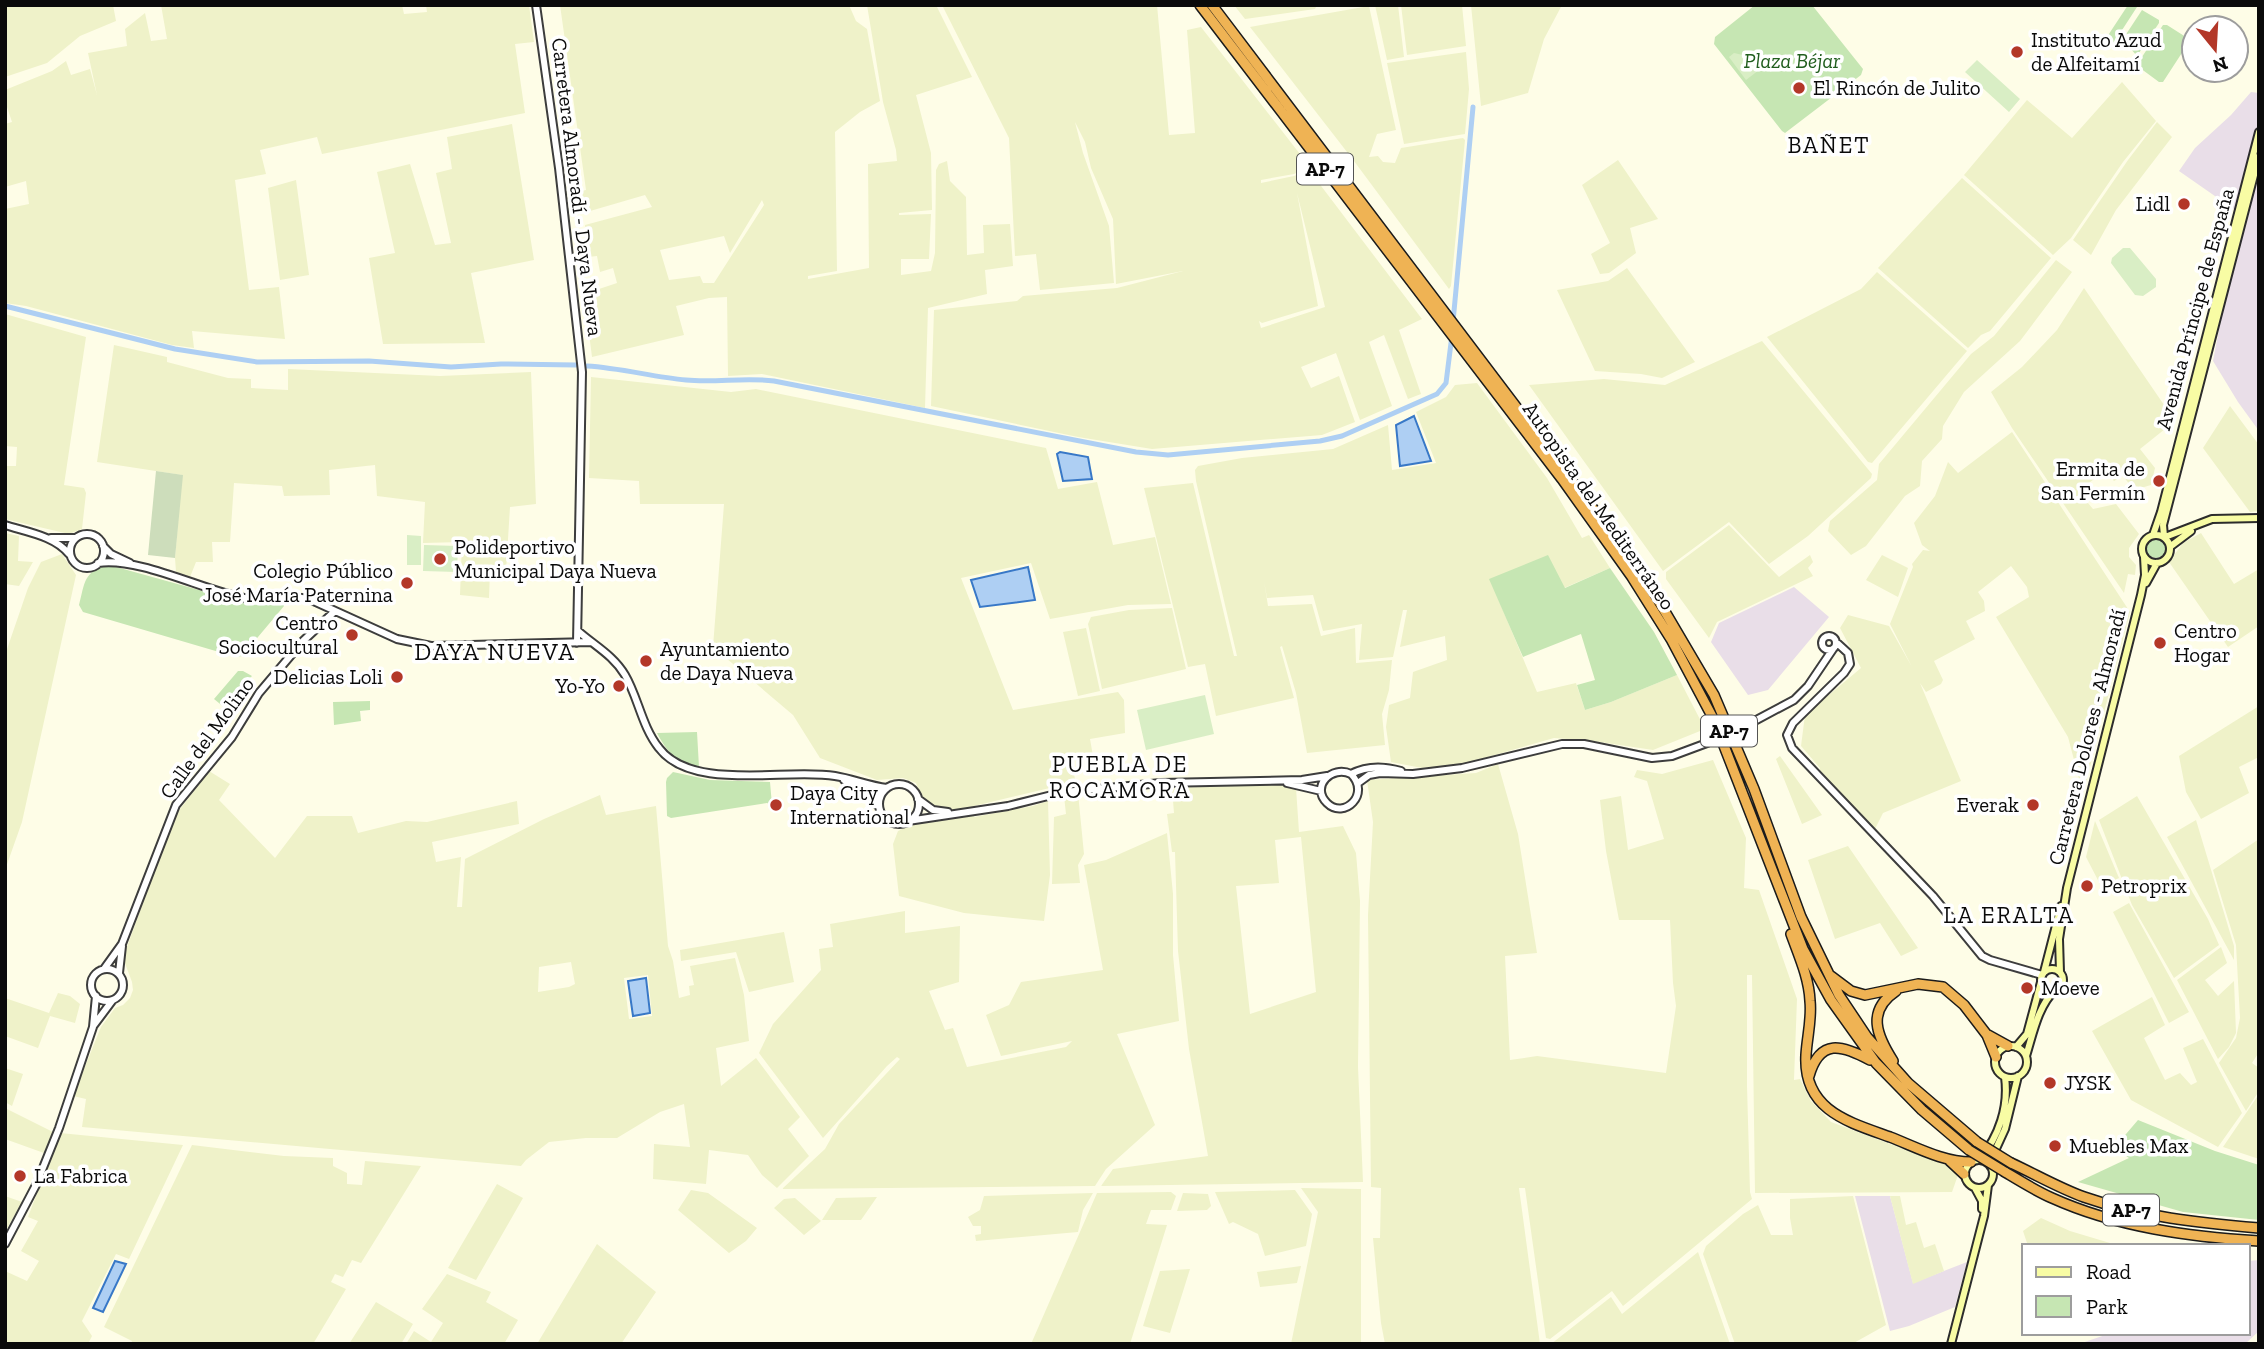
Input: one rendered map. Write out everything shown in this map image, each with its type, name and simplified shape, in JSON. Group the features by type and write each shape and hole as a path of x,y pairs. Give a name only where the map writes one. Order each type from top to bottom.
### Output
{"highway":[{"name":"Autopista del Mediterráneo","path":"1200,5 1644,576 1714,695 1754,789 1801,917 1826,972 1867,1037 1908,1083 1977,1142 2011,1163 2084,1197 2151,1215 2190,1223 2259,1228"},
{"name":"Autopista del Mediterráneo","path":"1212,5 1562,479 1632,577 1671,639 1714,720 1783,898 1817,976 1844,1021 1876,1063 1922,1110 1969,1150 2052,1198 2097,1214 2209,1238 2259,1241"},
{"path":"1783,898 1787,922 1809,988 1810,1016 1806,1056 1808,1078 1820,1102 1836,1116 1949,1160 1976,1161"},
{"path":"1826,972 1857,993 1874,995 1927,984 1943,987 1964,1005 1987,1035 1996,1057"},
{"path":"1899,989 1883,1003 1877,1025 1885,1049 1908,1083"},
{"path":"1987,1035 2012,1046"},
{"path":"1808,1078 1816,1058 1835,1047 1853,1051 1876,1063"},
{"path":"1949,1160 1964,1174"}],"main road":[{"name":"Avenida Príncipe de España","path":"2153,535 2259,132"},
{"name":"Avenida Príncipe de España","path":"2164,537 2163,525 2259,156"},
{"path":"2141,595 2145,575 2143,542 2153,535 2164,537 2211,519 2259,518"},
{"path":"2141,595 2152,571 2158,563 2168,558 2171,546 2187,532 2218,521 2233,519"},
{"path":"2164,537 2171,546"},
{"path":"2144,557 2150,562 2158,563"},
{"name":"Carretera Dolores - Almoradí","path":"2012,1046 2027,1034 2141,595"},
{"name":"Carretera Dolores - Almoradí","path":"2060,972 2059,939 2067,888"},
{"path":"1989,1164 2005,1129 2018,1076 2025,1070 2026,1056 2040,1013 2049,996 2056,990 2062,982 2060,972 2054,969 2042,977 2048,990 2056,990"},
{"path":"1949,1344 1982,1208 1980,1196 1975,1188 1967,1183 1964,1174 1993,1140 2003,1115 2005,1077 1997,1069 1998,1052 2012,1046 2026,1056"},
{"path":"2005,1077 2018,1076"},
{"path":"1976,1161 1989,1164"},
{"path":"1949,1344 1982,1225 1988,1185 1993,1172 1989,1164"},
{"path":"1975,1188 1988,1185"}],"street":[{"name":"Carretera Almoradí - Daya Nueva","path":"536,5 582,372 577,643"},
{"path":"5,525 46,538 61,546 82,567 109,562 159,571 243,597 267,601 304,598 317,601 397,639 431,646 590,642"},
{"path":"46,538 77,537 84,534 94,536 111,554 138,567"},
{"path":"71,557 71,546 77,537"},
{"path":"98,563 103,555 103,546"},
{"name":"Calle del Molino","path":"122,944 176,805 232,737 259,693 315,628 335,611"},
{"path":"578,631 607,653 626,676 657,746 682,766 711,772 839,777 874,787 903,785 933,810 957,813"},
{"path":"1358,783 1369,775 1413,774 1462,768 1562,744 1584,744 1662,758 1682,753 1747,725 1794,700 1808,685 1821,666 1834,647 1832,637 1826,637 1822,642 1821,666"},
{"path":"1823,648 1846,650 1850,660 1847,668 1793,723 1788,730 1788,742 1933,896 1982,956 2042,977"},
{"path":"1351,774 1382,767 1413,774"},
{"path":"839,777 871,798 883,817 892,823 1008,806 1063,792 1175,782 1278,781 1327,776 1340,771 1351,774 1358,783 1355,800 1338,808 1327,803 1321,791 1327,776"},
{"path":"1278,781 1321,791"},
{"path":"879,808 880,797 887,788"},
{"path":"908,821 917,812 918,799"},
{"path":"113,1000 103,1001 96,996 91,988 92,978 104,969 122,944"},
{"path":"119,973 122,944"},
{"path":"93,1027 124,989 119,973 104,969"},
{"path":"5,1244 36,1185 59,1128 93,1027 96,996"}],"shaded area":[{"path":"2251,92 2259,93 2259,431 2213,361 2229,277 2245,217 2179,171 2195,148 2231,115"},
{"path":"1794,587 1829,617 1768,690 1748,695 1711,642 1719,623"},
{"path":"1855,1196 1890,1196 1913,1283 1967,1262 1955,1307 1890,1331"},
{"path":"2259,1260 2259,1331 2245,1344 2079,1344 2105,1335 2250,1335 2250,1261"}],"green space":[{"path":"5,5 113,5 116,21 80,36 47,63 5,77"},
{"path":"161,5 402,5 404,14 427,12 426,5 529,5 534,42 515,44 525,113 322,154 317,137 260,150 266,174 235,180 249,290 279,287 285,339 192,331 194,348 172,345 26,306 5,303 5,209 29,204 26,181 5,187 5,124 12,122 5,101 5,90 52,71 66,61 71,75 90,69 97,95 88,53 127,46 125,29 145,13 151,41 167,39"},
{"path":"560,5 849,5 856,21 867,29 880,101 860,112 835,132 837,271 808,276 808,279 869,268 868,164 897,161 883,102 867,5 936,5 972,77 916,95 931,153 932,210 899,215 931,214 929,259 901,259 901,275 931,271 935,253 936,170 939,164 947,161 950,181 966,197 967,255 984,253 983,225 1010,224 1013,266 985,270 987,294 928,308 925,408 762,374 728,376 727,297 709,298 676,306 684,335 592,357 584,294 617,283 613,268 600,272 597,256 588,257 585,225 652,207 645,195 573,216 567,194 586,190","holes":["762,200 764,205 714,283 703,283 700,276 669,280 660,250 724,236 730,253"]},
{"path":"942,5 1157,5 1169,135 1195,133 1187,30 1201,27 1310,167 1294,174 1261,180 1261,183 1309,170 1422,319 1399,330 1421,394 1408,399 1384,335 1369,342 1392,406 1360,420 1336,353 1301,367 1311,388 1339,376 1355,422 1322,435 1152,449 1078,437 931,406 934,310 1017,301 1023,296 1117,288 1183,271 1116,284 1113,219 1075,122 1109,226 1114,283 1040,290 1036,254 1015,256 1009,138","holes":["1297,193 1325,307 1261,328 1259,321 1262,323 1318,306"]},
{"path":"1234,5 1317,5 1315,9 1245,19"},
{"path":"1375,5 1398,5 1404,57 1387,60"},
{"path":"1401,5 1462,5 1466,46 1407,55"},
{"path":"1471,5 1562,5 1544,39 1528,93 1481,106"},
{"name":"Plaza Béjar","path":"1755,5 1812,5 1863,69 1861,75 1785,133 1714,44 1715,37"},
{"path":"2128,5 2137,7 2113,44 2108,46 2103,43"},
{"path":"1369,6 1396,130 1377,134 1369,157 1378,156 1383,162 1395,163 1401,148 1463,138 1465,140 1449,289 1250,27"},
{"path":"2142,10 2159,20 2159,23 2137,56 2121,42"},
{"path":"2163,25 2180,33 2180,56 2163,82 2140,68 2138,63"},
{"path":"1466,52 1469,89 1465,134 1404,144 1387,63"},
{"path":"1734,53 1756,58 1759,70 1746,80 1729,57"},
{"path":"1977,60 2020,99 2009,112 1965,72"},
{"path":"2122,82 2156,121 2123,162 2071,238 2053,255 1964,175 2027,100 2072,138"},
{"path":"2157,122 2172,137 2116,210 2091,255 2073,240"},
{"path":"512,124 534,260 471,273 485,343 383,344 369,258 395,253 377,172 410,164 435,245 451,243 436,173 452,169 447,137"},
{"path":"1618,160 1658,219 1630,228 1636,253 1609,273 1600,274 1591,254 1610,243 1582,185"},
{"path":"1962,178 2051,258 1990,331 1981,335 1968,348 1878,268"},
{"path":"296,180 309,275 280,280 268,188"},
{"path":"2123,248 2130,248 2156,279 2156,287 2143,296 2135,295 2111,263 2112,258"},
{"path":"2056,260 2072,272 2020,341 1964,392 1943,426 1942,439 1922,461 1920,486 1905,496 1866,546 1851,555 1828,531 1830,521 1877,480 1879,464 1971,354 1994,336"},
{"path":"1627,268 1695,362 1662,378 1595,371 1557,290 1608,281"},
{"path":"1877,272 1967,351 1872,463 1868,462 1767,337 1861,289"},
{"path":"2084,288 2175,421 2140,449 2155,468 2151,485 2134,490 2123,476 2114,481 2105,471 2078,491 2093,509 2116,504 2139,534 2129,548 2129,557 2136,565 2135,575 2128,574 2124,593 2012,428 1991,392 2022,367 2057,330"},
{"path":"5,314 86,337 64,485 84,488 86,493 82,529 69,534 5,519 5,466 16,466 17,447 5,446"},
{"path":"1762,341 1872,474 1871,478 1808,536 1769,564 1729,522 1663,571 1529,385 1604,379 1665,385"},
{"path":"114,345 167,357 167,362 228,378 251,379 251,388 288,390 288,369 440,376 531,372 536,504 510,507 506,571 490,571 489,598 460,595 462,542 423,543 425,502 377,496 375,465 329,470 330,495 284,496 282,486 234,483 230,542 212,542 213,562 196,562 190,577 176,572 182,475 97,462"},
{"path":"591,377 731,392 756,389 1046,448 1058,489 1097,482 1113,545 1155,537 1171,604 1128,605 1050,619 1031,563 961,578 1013,710 1118,692 1124,700 1125,733 1090,739 1093,756 1072,762 1076,785 1054,787 974,806 974,817 1048,801 1050,875 1044,921 964,913 899,896 893,844 898,831 918,822 934,820 936,807 923,801 916,783 903,778 877,780 820,758 793,715 713,647 724,504 640,504 639,481 589,478"},
{"path":"1477,383 1547,478 1582,538 1589,535 1610,568 1564,588 1490,579 1537,692 1576,683 1585,710 1677,675 1705,729 1653,750 1554,738 1460,765 1422,768 1391,762 1386,727 1389,705 1410,698 1413,672 1447,660 1445,636 1400,647 1407,610 1403,610 1393,657 1359,660 1362,624 1323,631 1313,595 1267,598 1264,581 1268,606 1312,604 1321,636 1355,628 1356,663 1392,660 1389,690 1382,714 1385,745 1307,753 1296,693 1282,646 1280,647 1294,698 1216,716 1205,664 1188,667 1144,488 1193,483 1234,656 1237,656 1196,481 1195,470 1198,466 1242,458 1333,449 1388,425 1392,470 1436,463 1416,412 1446,397 1455,385"},
{"path":"2230,406 2259,445 2259,511 2250,512 2203,448"},
{"path":"2012,432 2130,612 2083,794 2068,737 1996,617 2029,597 2027,587 2011,566 1978,592 1984,601 1985,611 1966,621 1975,639 1934,661 1943,680 1941,684 1926,692 1920,683 1961,781 1883,813 1875,829 1820,771 1801,746 1805,715 1861,668 1840,628 1848,615 1889,626 1912,667 1890,624 1912,564 1923,550 1930,551 1922,545 1914,523 1935,496 1948,462 1958,473"},
{"path":"156,471 183,475 175,558 148,555"},
{"path":"1729,525 1779,577 1810,555 1813,562 1808,568 1813,576 1717,622 1709,638 1666,579 1666,572"},
{"path":"5,533 19,536 18,561 33,562 19,586 5,584"},
{"path":"2201,533 2234,584 2259,569 2259,626 2228,647 2169,562 2183,543"},
{"path":"407,535 421,536 421,565 407,565"},
{"path":"2156,538 2163,541 2166,548 2163,555 2156,558 2149,555 2146,548 2149,541"},
{"name":"Polideportivo Municipal Daya Nueva","path":"424,545 458,546 457,572 423,571"},
{"path":"62,554 76,575 22,822 5,870 5,655 28,588 41,562"},
{"path":"1548,555 1565,588 1610,568 1654,632 1677,675 1585,710 1577,685 1595,680 1581,634 1523,657 1489,579"},
{"path":"1882,555 1908,568 1898,597 1866,580"},
{"path":"109,565 246,603 284,603 284,606 242,656 236,657 83,612 79,605 86,579 94,571"},
{"path":"1172,608 1186,669 1102,689 1088,624 1091,617 1129,610"},
{"path":"1086,628 1100,691 1078,696 1063,632"},
{"path":"238,671 252,676 248,680 253,685 234,717 214,699"},
{"path":"1205,695 1214,734 1146,750 1137,710"},
{"path":"370,701 370,710 360,711 361,721 334,725 333,702"},
{"path":"2259,706 2259,757 2239,767 2249,793 2201,819 2186,792 2179,756"},
{"path":"697,732 699,767 674,756 657,733"},
{"path":"1780,756 1822,815 1802,824 1776,759"},
{"path":"1713,760 1746,838 1744,888 1759,890 1797,999 1794,1080 1800,1079 1811,1101 1831,1122 1952,1167 1958,1175 1952,1192 1755,1193 1752,975 1747,975 1747,1086 1752,1199 1623,1306 1612,1291 1550,1339 1546,1338 1525,1188 1519,1188 1540,1344 1385,1344 1373,1238 1380,1238 1381,1188 1371,1187 1368,915 1373,822 1367,780 1476,773 1498,764 1518,834 1537,953 1505,956 1510,1060 1537,1056 1666,1073 1676,1006 1670,920 1619,920 1600,800 1621,796 1628,850 1664,839 1647,781 1634,777 1637,770 1662,774"},
{"path":"209,771 230,784 219,800 275,858 307,816 352,816 358,833 406,821 427,822 517,801 519,824 432,842 436,862 461,857 457,907 462,907 465,859 544,819 600,795 606,815 656,806 668,946 679,998 690,995 689,986 694,985 690,966 735,958 744,995 749,1041 716,1048 721,1086 756,1058 800,1117 788,1129 809,1156 777,1188 762,1175 748,1155 709,1150 706,1184 653,1179 654,1144 690,1147 684,1104 660,1112 617,1138 549,1142 521,1166 82,1127 86,1099 73,1096 101,1027 115,1008 130,998 133,990 123,958 174,817","holes":["571,962 575,984 538,992 539,967","648,975 652,1016 629,1019 624,978"]},
{"path":"673,772 710,780 770,782 772,805 767,803 671,818 667,816 666,782"},
{"path":"1286,784 1296,788 1299,832 1343,826 1356,853 1360,901 1358,1067 1363,1182 1101,1186 1113,1169 1208,1156 1189,1049 1178,951 1175,852 1172,852 1167,814 1174,813 1172,788","holes":["1301,837 1316,992 1250,1014 1236,886 1279,883 1275,840"]},
{"path":"1078,793 1084,854 1078,865 1080,883 1052,884 1054,817 1066,814 1064,796"},
{"path":"2137,796 2208,919 2219,945 2174,978 2132,905 2099,820"},
{"path":"2196,820 2234,946 2234,960 2167,837"},
{"path":"2095,821 2119,878 2101,886 2086,857"},
{"path":"1167,833 1173,894 1173,955 1179,1021 1117,1034 1155,1125 1106,1169 1095,1186 782,1189 825,1149 839,1124 900,1059 897,1057 887,1066 823,1138 759,1053 773,1024 821,970 819,949 833,947 830,924 905,911 905,933 960,926 959,982 929,991 945,1030 953,1028 967,1067 1066,1047 1072,1041 1001,1056 986,1015 1009,1005 1021,982 1103,970 1084,865 1106,860"},
{"path":"2259,839 2259,1052 2252,1063 2259,1068 2259,1091 2246,1111 2219,1063 2236,1038 2240,1018 2236,945 2213,870"},
{"path":"1848,846 1918,948 1901,956 1880,923 1835,939 1808,860"},
{"path":"2129,903 2189,1012 2169,1023 2113,912"},
{"path":"784,932 794,982 749,992 736,952 681,961 680,950"},
{"path":"2221,947 2227,963 2205,980 2218,996 2234,981 2236,1033 2229,1047 2218,1059 2177,980"},
{"path":"58,993 70,996 80,1004 75,1023 50,1016 38,1048 5,1036 5,998 49,1013"},
{"path":"2152,997 2165,1025 2144,1038 2165,1080 2180,1073 2191,1085 2197,1082 2183,1048 2203,1039 2242,1113 2218,1147 2131,1100 2092,1031"},
{"path":"5,1068 23,1074 12,1106 5,1102"},
{"path":"2259,1094 2259,1159 2223,1147"},
{"path":"5,1108 53,1132 44,1153 5,1139"},
{"path":"2138,1120 2215,1151 2259,1165 2259,1220 2183,1212 2078,1182 2129,1158 2114,1148"},
{"path":"60,1133 183,1145 129,1259 116,1254 82,1321 92,1336 88,1344 5,1344 5,1271 27,1281 39,1261 21,1251 38,1221 28,1217"},
{"path":"192,1145 284,1156 333,1158 333,1166 347,1173 347,1184 362,1185 365,1161 421,1166 361,1263 352,1260 343,1277 335,1274 331,1282 346,1289 313,1344 131,1344 132,1341 104,1327"},
{"path":"497,1184 523,1198 476,1280 448,1268"},
{"path":"1301,1188 1361,1189 1361,1344 1291,1344 1318,1212"},
{"path":"691,1190 708,1193 757,1228 746,1241 729,1253 678,1210"},
{"path":"1295,1190 1312,1214 1306,1246 1265,1256 1258,1234 1233,1222 1229,1224 1215,1192"},
{"path":"1171,1192 1176,1196 1171,1210 1151,1210 1146,1224 1167,1225 1130,1344 1031,1344 1097,1193"},
{"path":"1093,1193 1083,1210 1078,1232 976,1241 975,1235 981,1234 981,1226 973,1226 968,1217 980,1210 984,1196"},
{"path":"1183,1193 1208,1194 1211,1206 1207,1210 1177,1211"},
{"path":"5,1196 22,1202 5,1232"},
{"path":"1853,1196 1886,1325 1852,1344 1735,1344 1703,1254 1706,1246 1743,1214 1758,1205 1771,1235 1793,1235 1790,1199"},
{"path":"1890,1196 1900,1196 1906,1225 1916,1222 1924,1248 1935,1244 1944,1271 1913,1284"},
{"path":"877,1197 861,1220 822,1220 836,1198"},
{"path":"795,1198 821,1221 804,1235 774,1208 784,1199"},
{"path":"2041,1218 2070,1231 2113,1244 2027,1244 2023,1231"},
{"path":"597,1244 656,1292 621,1344 537,1344"},
{"path":"1698,1252 1730,1344 1551,1344 1611,1297 1622,1314"},
{"path":"1301,1266 1297,1283 1260,1287 1257,1272"},
{"path":"1190,1269 1170,1333 1143,1326 1160,1271"},
{"path":"447,1274 491,1292 486,1302 518,1320 504,1344 406,1344 414,1331 431,1342 443,1323 422,1309"},
{"path":"376,1302 413,1324 401,1344 349,1344"}],"water":[{"path":"1414,416 1431,461 1400,466 1396,425"},
{"path":"1060,452 1088,457 1092,479 1063,481 1057,454"},
{"path":"1028,567 1035,600 980,607 971,580"},
{"path":"646,978 650,1013 633,1016 628,981"},
{"path":"115,1261 126,1264 103,1312 93,1308"}],"waterway":[{"path":"1453,322 1473,107"},
{"path":"5,306 175,349 257,362 369,361 451,367 501,364 576,365"},
{"path":"587,366 686,380 774,381 1136,452 1168,455 1320,441 1342,436 1437,394 1446,383 1452,335"}],"place":[{"name":"Instituto Azud de Alfeitamí","path":"2017,52"},
{"name":"El Rincón de Julito","path":"1799,88"},
{"name":"Lidl","path":"2184,204"},
{"name":"Ermita de San Fermín","path":"2159,481"},
{"name":"Polideportivo Municipal Daya Nueva","path":"440,559"},
{"name":"Colegio Público José María Paternina","path":"407,583"},
{"name":"Centro Sociocultural","path":"352,635"},
{"name":"Centro Hogar","path":"2160,643"},
{"name":"Ayuntamiento de Daya Nueva","path":"646,661"},
{"name":"Delicias Loli","path":"397,677"},
{"name":"Yo-Yo","path":"619,686"},
{"name":"Daya City International","path":"776,805"},
{"name":"Everak","path":"2033,805"},
{"name":"Petroprix","path":"2087,886"},
{"name":"Moeve","path":"2027,988"},
{"name":"JYSK","path":"2050,1083"},
{"name":"Muebles Max","path":"2055,1146"},
{"name":"La Fabrica","path":"20,1176"}],"district":[{"name":"BAÑET","path":"1829,145"},
{"name":"DAYA NUEVA","path":"495,652"},
{"name":"PUEBLA DE ROCAMORA","path":"1120,777"},
{"name":"LA ERALTA","path":"2009,915"}]}
